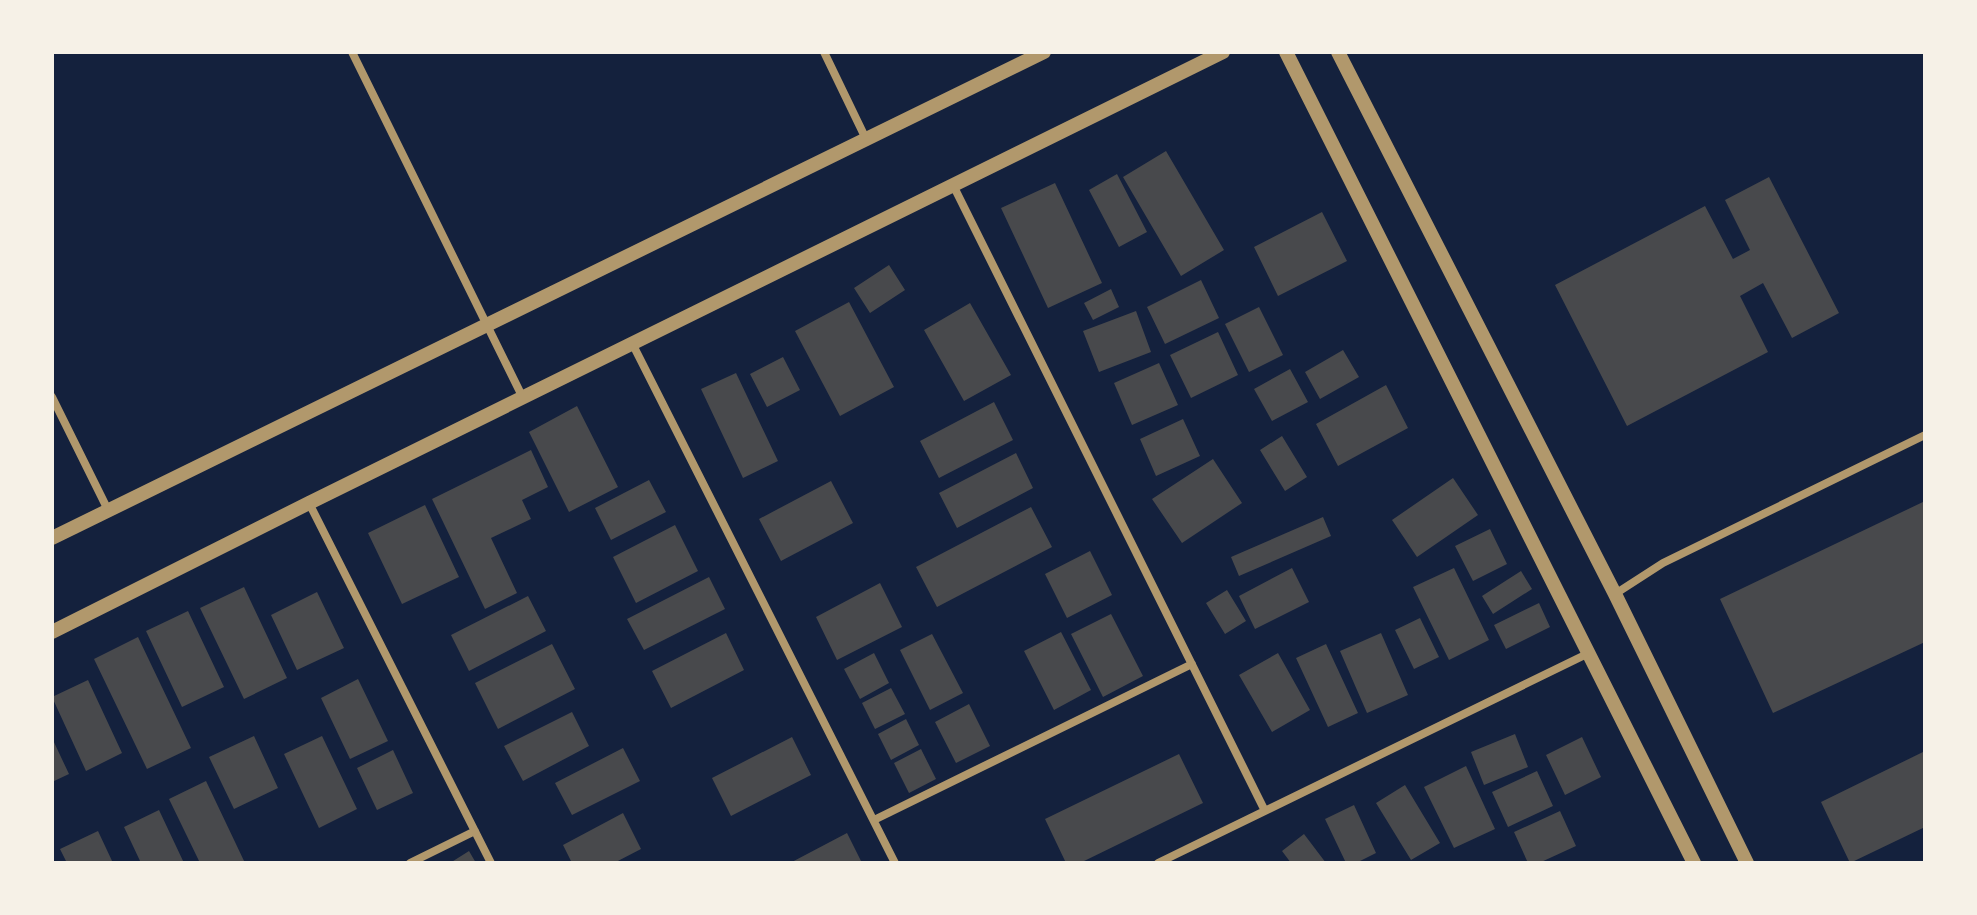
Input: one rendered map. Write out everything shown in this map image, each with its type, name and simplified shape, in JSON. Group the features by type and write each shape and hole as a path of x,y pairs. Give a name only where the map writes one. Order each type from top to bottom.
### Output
{"street":[{"path":"352,52 523,398"},
{"path":"824,52 866,139"},
{"path":"52,538 1044,52"},
{"path":"52,632 1223,52"},
{"path":"1286,52 1694,863"},
{"path":"1338,52 1615,594 1747,863"},
{"path":"953,185 1265,811"},
{"path":"632,343 895,863"},
{"path":"52,397 108,510"},
{"path":"1615,594 1663,563 1925,435"},
{"path":"309,503 491,863"},
{"path":"1158,863 1589,653"},
{"path":"874,820 1192,664"},
{"path":"410,863 475,831"}],"building":[{"path":"1166,151 1224,250 1181,276 1123,177"},
{"path":"1117,174 1147,232 1119,247 1089,190"},
{"path":"1769,177 1839,313 1792,338 1763,283 1740,296 1768,352 1627,426 1555,285 1705,206 1733,259 1750,250 1725,200"},
{"path":"1055,183 1102,283 1048,308 1001,208"},
{"path":"1322,212 1347,261 1278,296 1254,247"},
{"path":"889,265 905,290 870,313 854,288"},
{"path":"1201,280 1219,318 1165,344 1147,307"},
{"path":"1111,289 1119,307 1093,320 1084,303"},
{"path":"849,302 894,387 840,416 795,331"},
{"path":"970,303 1011,375 964,401 924,330"},
{"path":"1259,307 1283,355 1249,372 1225,324"},
{"path":"1136,311 1151,352 1099,372 1083,331"},
{"path":"1218,332 1238,375 1191,398 1170,355"},
{"path":"1343,350 1359,377 1320,399 1305,372"},
{"path":"783,357 800,390 767,407 750,374"},
{"path":"1159,363 1178,405 1132,425 1114,383"},
{"path":"1290,369 1308,402 1272,421 1254,389"},
{"path":"736,373 778,461 743,478 701,389"},
{"path":"1386,385 1408,428 1338,466 1316,424"},
{"path":"994,402 1013,440 939,478 920,441"},
{"path":"577,406 618,487 569,512 529,432"},
{"path":"1183,419 1200,456 1156,476 1140,439"},
{"path":"1282,436 1307,477 1285,491 1260,450"},
{"path":"531,450 548,487 522,500 531,519 491,538 517,593 485,609 432,499"},
{"path":"1016,453 1033,488 957,528 939,493"},
{"path":"1213,459 1242,503 1182,543 1152,499"},
{"path":"1453,478 1478,515 1417,557 1392,520"},
{"path":"649,480 666,512 611,540 595,508"},
{"path":"831,481 853,523 781,561 759,519"},
{"path":"1925,501 1925,642 1773,713 1720,599"},
{"path":"425,505 459,577 402,604 368,533"},
{"path":"1031,507 1052,547 937,607 916,567"},
{"path":"1323,517 1331,536 1239,576 1231,557"},
{"path":"675,525 698,571 636,603 613,557"},
{"path":"1490,529 1507,564 1473,581 1455,546"},
{"path":"1090,551 1112,595 1067,618 1045,574"},
{"path":"1292,568 1309,602 1255,629 1239,596"},
{"path":"1454,568 1489,640 1449,660 1413,587"},
{"path":"1521,571 1532,589 1493,614 1482,596"},
{"path":"709,577 725,609 644,650 627,619"},
{"path":"880,583 902,627 837,660 816,617"},
{"path":"244,587 287,678 244,699 200,608"},
{"path":"1227,590 1246,621 1225,634 1206,603"},
{"path":"317,592 344,648 297,670 271,615"},
{"path":"528,596 546,631 469,671 451,635"},
{"path":"1539,603 1550,627 1506,649 1494,625"},
{"path":"188,611 224,687 182,707 146,631"},
{"path":"1111,614 1143,676 1103,697 1071,634"},
{"path":"1420,618 1439,657 1414,669 1395,630"},
{"path":"1061,632 1091,690 1054,710 1024,651"},
{"path":"726,633 744,670 671,708 652,671"},
{"path":"1381,633 1408,695 1367,713 1340,651"},
{"path":"932,634 963,693 930,710 900,650"},
{"path":"138,637 191,748 147,769 94,659"},
{"path":"552,644 575,689 498,729 475,683"},
{"path":"1326,644 1358,713 1328,727 1296,658"},
{"path":"874,653 889,683 860,699 844,669"},
{"path":"1278,653 1310,710 1272,732 1239,675"},
{"path":"358,679 388,741 350,759 321,698"},
{"path":"88,680 122,753 86,771 52,697"},
{"path":"891,688 905,714 875,729 862,703"},
{"path":"969,704 990,746 956,763 935,722"},
{"path":"572,712 589,746 523,781 504,746"},
{"path":"906,719 919,745 891,760 878,734"},
{"path":"1515,734 1528,767 1484,785 1471,752"},
{"path":"254,736 278,788 234,809 209,757"},
{"path":"322,736 357,809 319,828 284,754"},
{"path":"792,737 811,775 731,816 712,778"},
{"path":"1582,737 1601,777 1565,795 1546,755"},
{"path":"52,738 69,774 52,782"},
{"path":"623,748 640,781 572,815 555,783"},
{"path":"921,749 936,779 909,793 894,763"},
{"path":"393,750 413,793 377,810 357,768"},
{"path":"1925,751 1925,827 1850,863 1821,802"},
{"path":"1179,754 1203,803 1080,863 1066,863 1045,819"},
{"path":"1466,766 1495,829 1454,848 1424,787"},
{"path":"1537,771 1553,806 1508,827 1492,792"},
{"path":"206,781 245,863 200,863 169,799"},
{"path":"1405,785 1440,843 1411,860 1376,803"},
{"path":"1354,805 1376,853 1356,863 1346,863 1325,819"},
{"path":"159,810 184,863 141,863 124,827"},
{"path":"1560,811 1576,846 1539,863 1528,863 1514,832"},
{"path":"623,813 641,849 614,863 572,863 563,845"},
{"path":"98,831 113,863 67,863 60,849"},
{"path":"847,833 862,863 790,863"},
{"path":"1304,834 1326,863 1291,863 1282,851"},
{"path":"469,851 476,863 450,863"}]}
